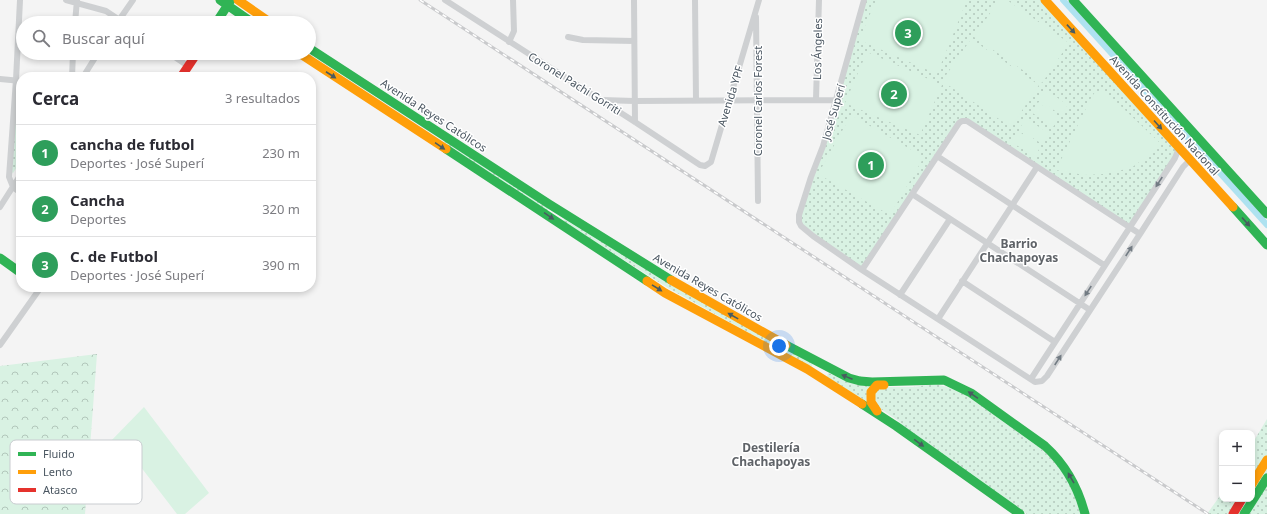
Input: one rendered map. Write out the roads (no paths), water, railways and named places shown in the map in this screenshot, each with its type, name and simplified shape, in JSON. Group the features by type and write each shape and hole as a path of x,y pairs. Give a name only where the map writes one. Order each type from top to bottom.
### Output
{"main road":[{"path":"238,0 261,16"},
{"name":"Avenida Constitución Nacional","path":"1045,0 1267,245"},
{"name":"Avenida Constitución Nacional","path":"1073,0 1267,214"},
{"path":"219,16 226,2 244,16"},
{"name":"Avenida Reyes Católicos","path":"316,53 549,204 692,294 805,356 849,378 860,381 944,380 971,393 1045,446 1064,465 1083,503 1086,514"},
{"path":"184,72 192,60"},
{"name":"Avenida Reyes Católicos","path":"309,60 658,289 807,369 896,426 1020,514"},
{"path":"0,258 16,269"},
{"path":"896,426 874,409 871,402 871,392 877,385 918,381"},
{"path":"1255,479 1267,460"},
{"path":"1245,513 1267,478"},
{"path":"1235,511 1240,502"}],"street":[{"path":"20,0 20,16"},
{"path":"66,0 77,1 106,11 112,16"},
{"path":"124,16 133,0"},
{"name":"Coronel Pachi Gorriti","path":"444,0 636,122 700,165 705,166"},
{"path":"509,42 514,31 513,0"},
{"path":"634,0 634,101 636,122"},
{"path":"695,0 696,100"},
{"name":"Coronel Carlos Forest","path":"756,0 758,202"},
{"name":"Avenida YPF","path":"705,166 711,162 728,100 759,0"},
{"name":"Los Ángeles","path":"816,99 818,0"},
{"name":"José Superí","path":"862,270 800,226 799,215 810,177 823,146 864,0"},
{"path":"76,16 77,1"},
{"path":"568,37 583,40 634,41"},
{"path":"19,60 19,72"},
{"path":"72,72 73,60"},
{"path":"88,72 94,60"},
{"path":"179,60 188,66"},
{"path":"0,79 16,80"},
{"path":"600,100 836,100"},
{"path":"16,109 9,177 13,187 16,189"},
{"path":"1140,234 965,121 958,122 938,156 862,270 1035,382 1042,381 1047,376 1140,234 1183,167 1190,160"},
{"path":"1031,379 1175,158 1179,148"},
{"path":"938,156 1104,265"},
{"path":"938,319 1037,167"},
{"path":"0,206 16,182"},
{"path":"912,194 1090,310"},
{"path":"900,295 950,219"},
{"path":"962,282 1055,342"},
{"path":"0,345 37,292"}],"waterway":[{"path":"1063,0 1267,225"}],"railway":[{"path":"420,0 1208,514"}],"place":[{"name":"C. de Futbol","path":"908,33"},
{"name":"Cancha","path":"894,94"},
{"name":"cancha de futbol","path":"871,165"}],"district":[{"name":"Barrio Chachapoyas","path":"1019,250"},
{"name":"Destilería Chachapoyas","path":"771,454"}]}
